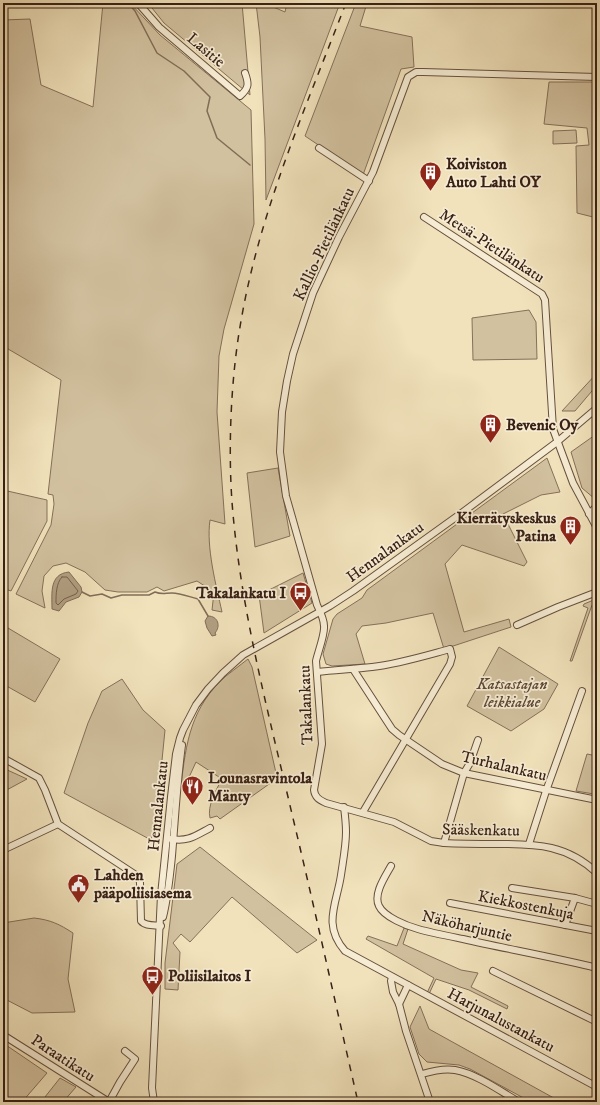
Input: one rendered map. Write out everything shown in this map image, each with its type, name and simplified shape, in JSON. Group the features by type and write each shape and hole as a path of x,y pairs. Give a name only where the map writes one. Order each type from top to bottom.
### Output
{"street":[{"name":"Lasitie","path":"138,3 159,27 240,96 246,90 248,82 245,73"},
{"name":"Kallio-Pietilänkatu","path":"320,612 286,496 280,452 282,412 293,354 313,293 339,236 369,181 406,81 416,72 597,77"},
{"path":"319,148 369,181"},
{"name":"Metsä-Pietilänkatu","path":"424,217 542,294 545,300 553,424 557,442"},
{"name":"Hennalankatu","path":"154,1102 152,1088 161,926 166,906 170,838 179,764 182,744 190,716 208,688 243,656 320,612 353,591 557,442 597,408"},
{"path":"557,442 573,483 597,528"},
{"path":"589,514 597,506"},
{"path":"517,625 597,592"},
{"name":"Takalankatu","path":"317,798 314,790 322,744 316,661 325,628 320,612"},
{"path":"317,672 372,667 409,660 450,649 452,657 450,664 363,812"},
{"name":"Turhalankatu","path":"352,669 392,729 442,764 464,773 546,791 549,790 597,800"},
{"path":"529,844 546,791 582,691"},
{"path":"444,843 464,773 470,763 478,740"},
{"path":"3,758 39,778 58,824 139,877 141,920 143,923 161,926"},
{"name":"Sääskenkatu","path":"317,798 326,803 363,812 394,822 431,842 541,845 579,858 597,873"},
{"name":"Harjunalustankatu","path":"344,807 346,832 341,878 333,907 333,922 338,943 345,951 597,1087"},
{"path":"3,850 58,824"},
{"path":"170,838 178,840 190,839 210,828"},
{"name":"Näköharjuntie","path":"390,866 379,892 378,902 380,908 392,919 418,929 518,951 554,957 597,968"},
{"path":"512,888 575,898 597,904"},
{"path":"565,925 575,898"},
{"name":"Kiekkostenkuja","path":"450,903 597,931"},
{"path":"493,971 597,1022"},
{"path":"392,977 391,981 393,992 399,1004 406,1031 422,1074 430,1102"},
{"path":"399,1004 408,985"},
{"name":"Paraatikatu","path":"3,1035 109,1102"},
{"path":"109,1102 120,1082 136,1059 125,1051"},
{"path":"422,1074 434,1070 455,1070 476,1078 519,1102"}],"green space":[{"path":"103,3 130,3 160,35 251,110 254,224 224,329 219,356 217,412 225,524 210,520 209,542 212,566 222,612 212,610 214,592 197,581 164,591 157,587 147,592 118,592 105,590 85,572 66,563 53,566 44,576 42,591 45,608 16,594 51,525 54,504 53,495 48,494 61,380 3,346 3,20 30,19 41,85 93,107"},
{"path":"148,3 242,3 250,95 164,23"},
{"path":"256,3 264,3 285,12 287,3 340,3 266,200 265,139 260,37"},
{"path":"356,3 367,3 360,26 412,37 414,67 401,69 363,175 305,136"},
{"path":"549,82 597,82 597,218 577,213 576,146 589,145 587,128 544,124"},
{"path":"576,130 577,143 553,144 553,131"},
{"path":"529,310 536,322 537,359 473,360 472,318"},
{"path":"597,373 597,385 575,411 562,411"},
{"path":"595,435 597,437 597,497 595,499 582,488 571,452"},
{"path":"547,458 560,492 541,495 503,514 527,562 524,566 462,545 445,564 464,632 509,619 511,627 444,649 433,613 386,623 362,626 356,634 365,664 332,666 326,664 323,654 333,619 337,614 362,598 367,590"},
{"path":"278,468 290,536 255,547 247,473"},
{"path":"3,490 47,500 47,521 11,591 3,588"},
{"path":"303,573 312,603 264,633 259,595"},
{"path":"596,599 596,602 592,605 572,661 570,661 588,608 583,606 584,604"},
{"path":"3,625 60,659 35,702 3,684"},
{"name":"Katsastajan leikkialue","path":"499,647 558,684 544,709 511,731 467,706"},
{"path":"248,659 252,667 276,773 272,782 220,819 217,816 210,818 209,813 211,803 222,779 196,762 185,786 181,786 188,740 192,726 205,700 226,676"},
{"path":"122,679 143,710 165,730 156,821 151,840 64,793 88,723 102,691"},
{"path":"587,754 597,756 597,786 594,794 576,791"},
{"path":"3,768 27,779 3,792"},
{"path":"200,847 317,940 297,953 232,897 190,942 181,934 173,943 180,952 178,990 165,989 165,963 177,864"},
{"path":"34,918 55,923 73,933 68,979 75,1012 32,1013 3,998 3,923"},
{"path":"404,928 408,929 403,944 461,970 478,973 471,987 508,1006 507,1009 469,990 436,979 429,994 427,993 434,978 366,939 368,936 397,946"},
{"path":"420,1006 429,1029 561,1102 531,1102 470,1069 459,1065 427,1062 419,1054 410,1027"},
{"path":"3,1043 47,1073 22,1102 3,1102"},
{"path":"60,1078 76,1087 63,1102 41,1102"}],"water":[{"path":"69,572 81,587 82,592 79,597 66,602 59,611 52,609 52,591 55,580 58,576"},
{"path":"208,616 211,616 218,622 218,627 215,633 216,635 212,636 207,628 205,621"}],"waterway":[{"path":"128,3 135,11 157,53 184,71 210,97 207,111 217,138 250,165"},
{"path":"82,592 90,596 102,594 111,598 122,595 149,595 155,592 162,594 178,594 198,599 208,616"}],"railway":[{"path":"346,3 286,159 272,199 249,280 241,321 235,365 231,411 230,458 236,541 248,620 358,1102"}],"place":[{"name":"Koiviston Auto Lahti OY","path":"430,192"},
{"name":"Bevenic Oy","path":"490,444"},
{"name":"Kierrätyskeskus Patina","path":"571,546"},
{"name":"Takalankatu I","path":"301,612"},
{"name":"Lounasravintola Mänty","path":"193,806"},
{"name":"Lahden pääpoliisiasema","path":"78,904"},
{"name":"Poliisilaitos I","path":"152,996"}]}
